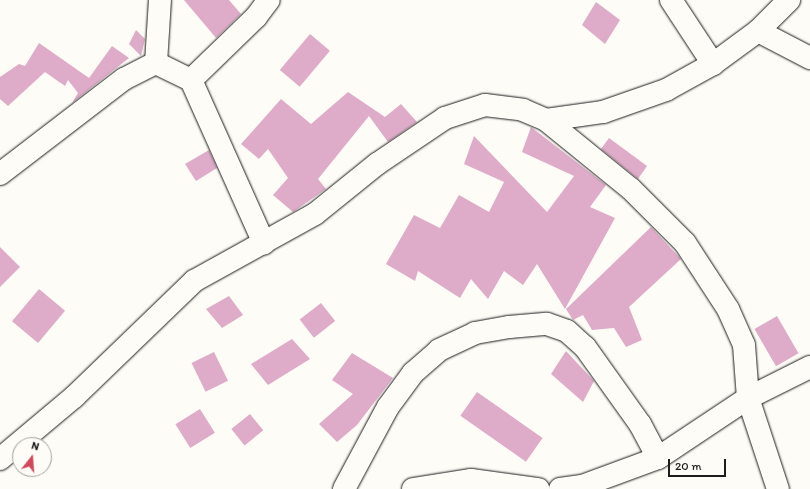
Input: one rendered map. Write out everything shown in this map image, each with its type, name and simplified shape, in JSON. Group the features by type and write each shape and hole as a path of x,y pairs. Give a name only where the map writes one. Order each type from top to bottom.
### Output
{"street":[{"path":"156,64 160,0"},
{"path":"191,80 256,17 269,0"},
{"path":"671,0 713,64"},
{"path":"546,120 603,112 666,90 713,64 758,31 789,0"},
{"path":"758,31 810,58"},
{"path":"0,174 124,79 156,64 191,80 264,243"},
{"path":"0,459 74,397 194,281 315,214 377,164 445,118 485,106 523,110 546,120 662,217 700,264 728,309 744,345 748,398 778,489"},
{"path":"344,489 388,407 414,373 439,350 475,333 509,327 547,324 567,331 585,347 640,424 658,458"},
{"path":"560,489 582,486 658,458 748,398 810,367"},
{"path":"413,489 472,480 538,489"}],"building":[{"path":"184,0 229,0 241,14 216,38"},
{"path":"596,2 620,20 605,44 582,25"},
{"path":"136,30 145,39 141,56 129,44"},
{"path":"310,34 330,51 300,87 280,70"},
{"path":"39,43 89,78 112,46 129,58 72,103 78,93 68,80 65,86 45,72 8,106 0,99 0,77 19,64 25,66"},
{"path":"348,92 385,117 401,104 417,122 388,142 369,116 318,179 326,189 293,212 273,195 288,178 268,149 259,159 241,144 281,99 311,124"},
{"path":"531,127 606,185 590,207 615,218 565,309 537,264 523,285 504,271 488,299 471,279 460,298 418,271 415,281 386,264 414,215 440,228 459,195 489,212 504,182 464,164 474,136 547,212 574,176 522,152"},
{"path":"609,138 647,166 638,179 601,149"},
{"path":"209,150 217,168 196,181 185,164"},
{"path":"651,227 681,259 629,307 642,340 626,347 614,328 592,330 583,315 573,320 566,309"},
{"path":"0,247 20,267 0,287"},
{"path":"39,289 65,311 38,343 12,321"},
{"path":"229,296 243,315 222,328 206,309"},
{"path":"321,303 335,321 314,338 300,320"},
{"path":"777,316 798,353 776,366 754,329"},
{"path":"292,339 310,359 268,385 251,364"},
{"path":"566,351 594,381 583,402 551,374"},
{"path":"214,352 228,381 206,392 192,363"},
{"path":"352,353 393,378 357,425 337,442 319,424 353,394 332,380"},
{"path":"477,392 543,438 526,462 460,416"},
{"path":"200,409 215,433 190,448 175,424"},
{"path":"250,414 263,430 245,445 231,429"}]}
